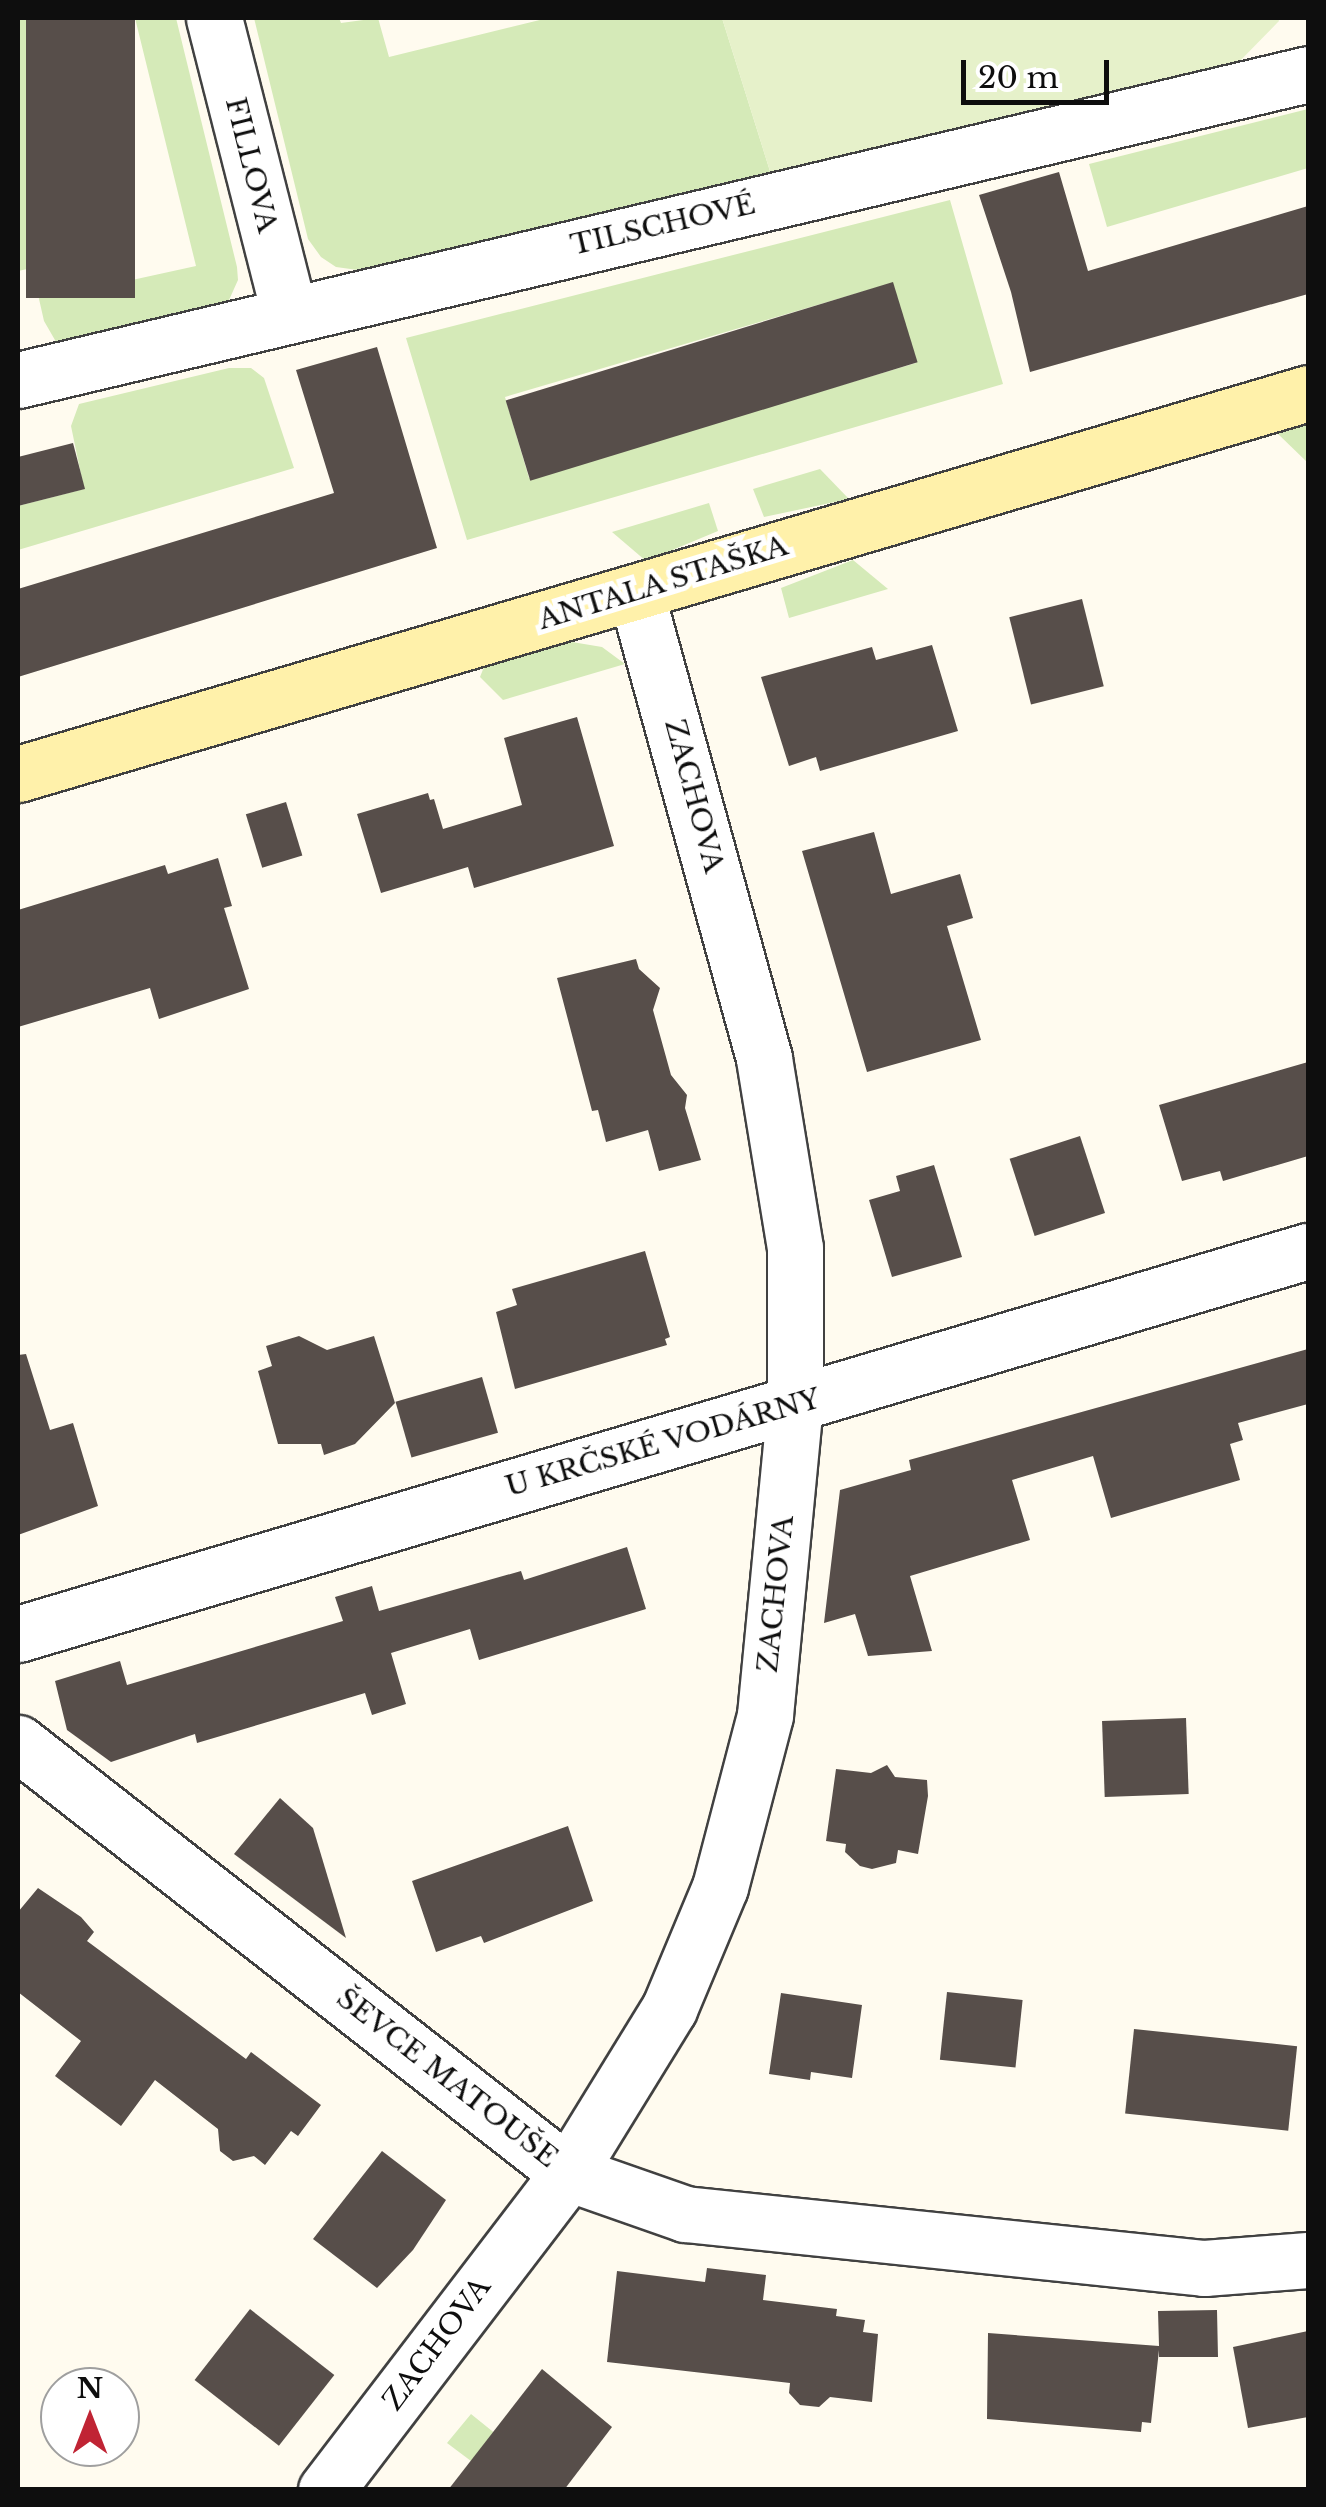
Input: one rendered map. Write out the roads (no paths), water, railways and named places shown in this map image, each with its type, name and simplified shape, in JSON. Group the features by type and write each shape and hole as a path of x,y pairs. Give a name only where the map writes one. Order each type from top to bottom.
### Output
{"street":[{"name":"FILLOVA","path":"214,18 289,313"},
{"name":"TILSCHOVÉ","path":"18,380 1308,74"},
{"name":"ANTALA STAŠKA","path":"18,774 1308,393"},
{"name":"ZACHOVA","path":"326,2490 568,2173 669,2010 720,1888 764,1715 795,1404 796,1248 764,1058 636,592"},
{"name":"U KRČSKÉ VODÁRNY","path":"18,1634 1308,1251"},
{"name":"ŠEVCE MATOUŠE","path":"18,1742 568,2173 685,2214 1204,2268 1308,2260"}]}
